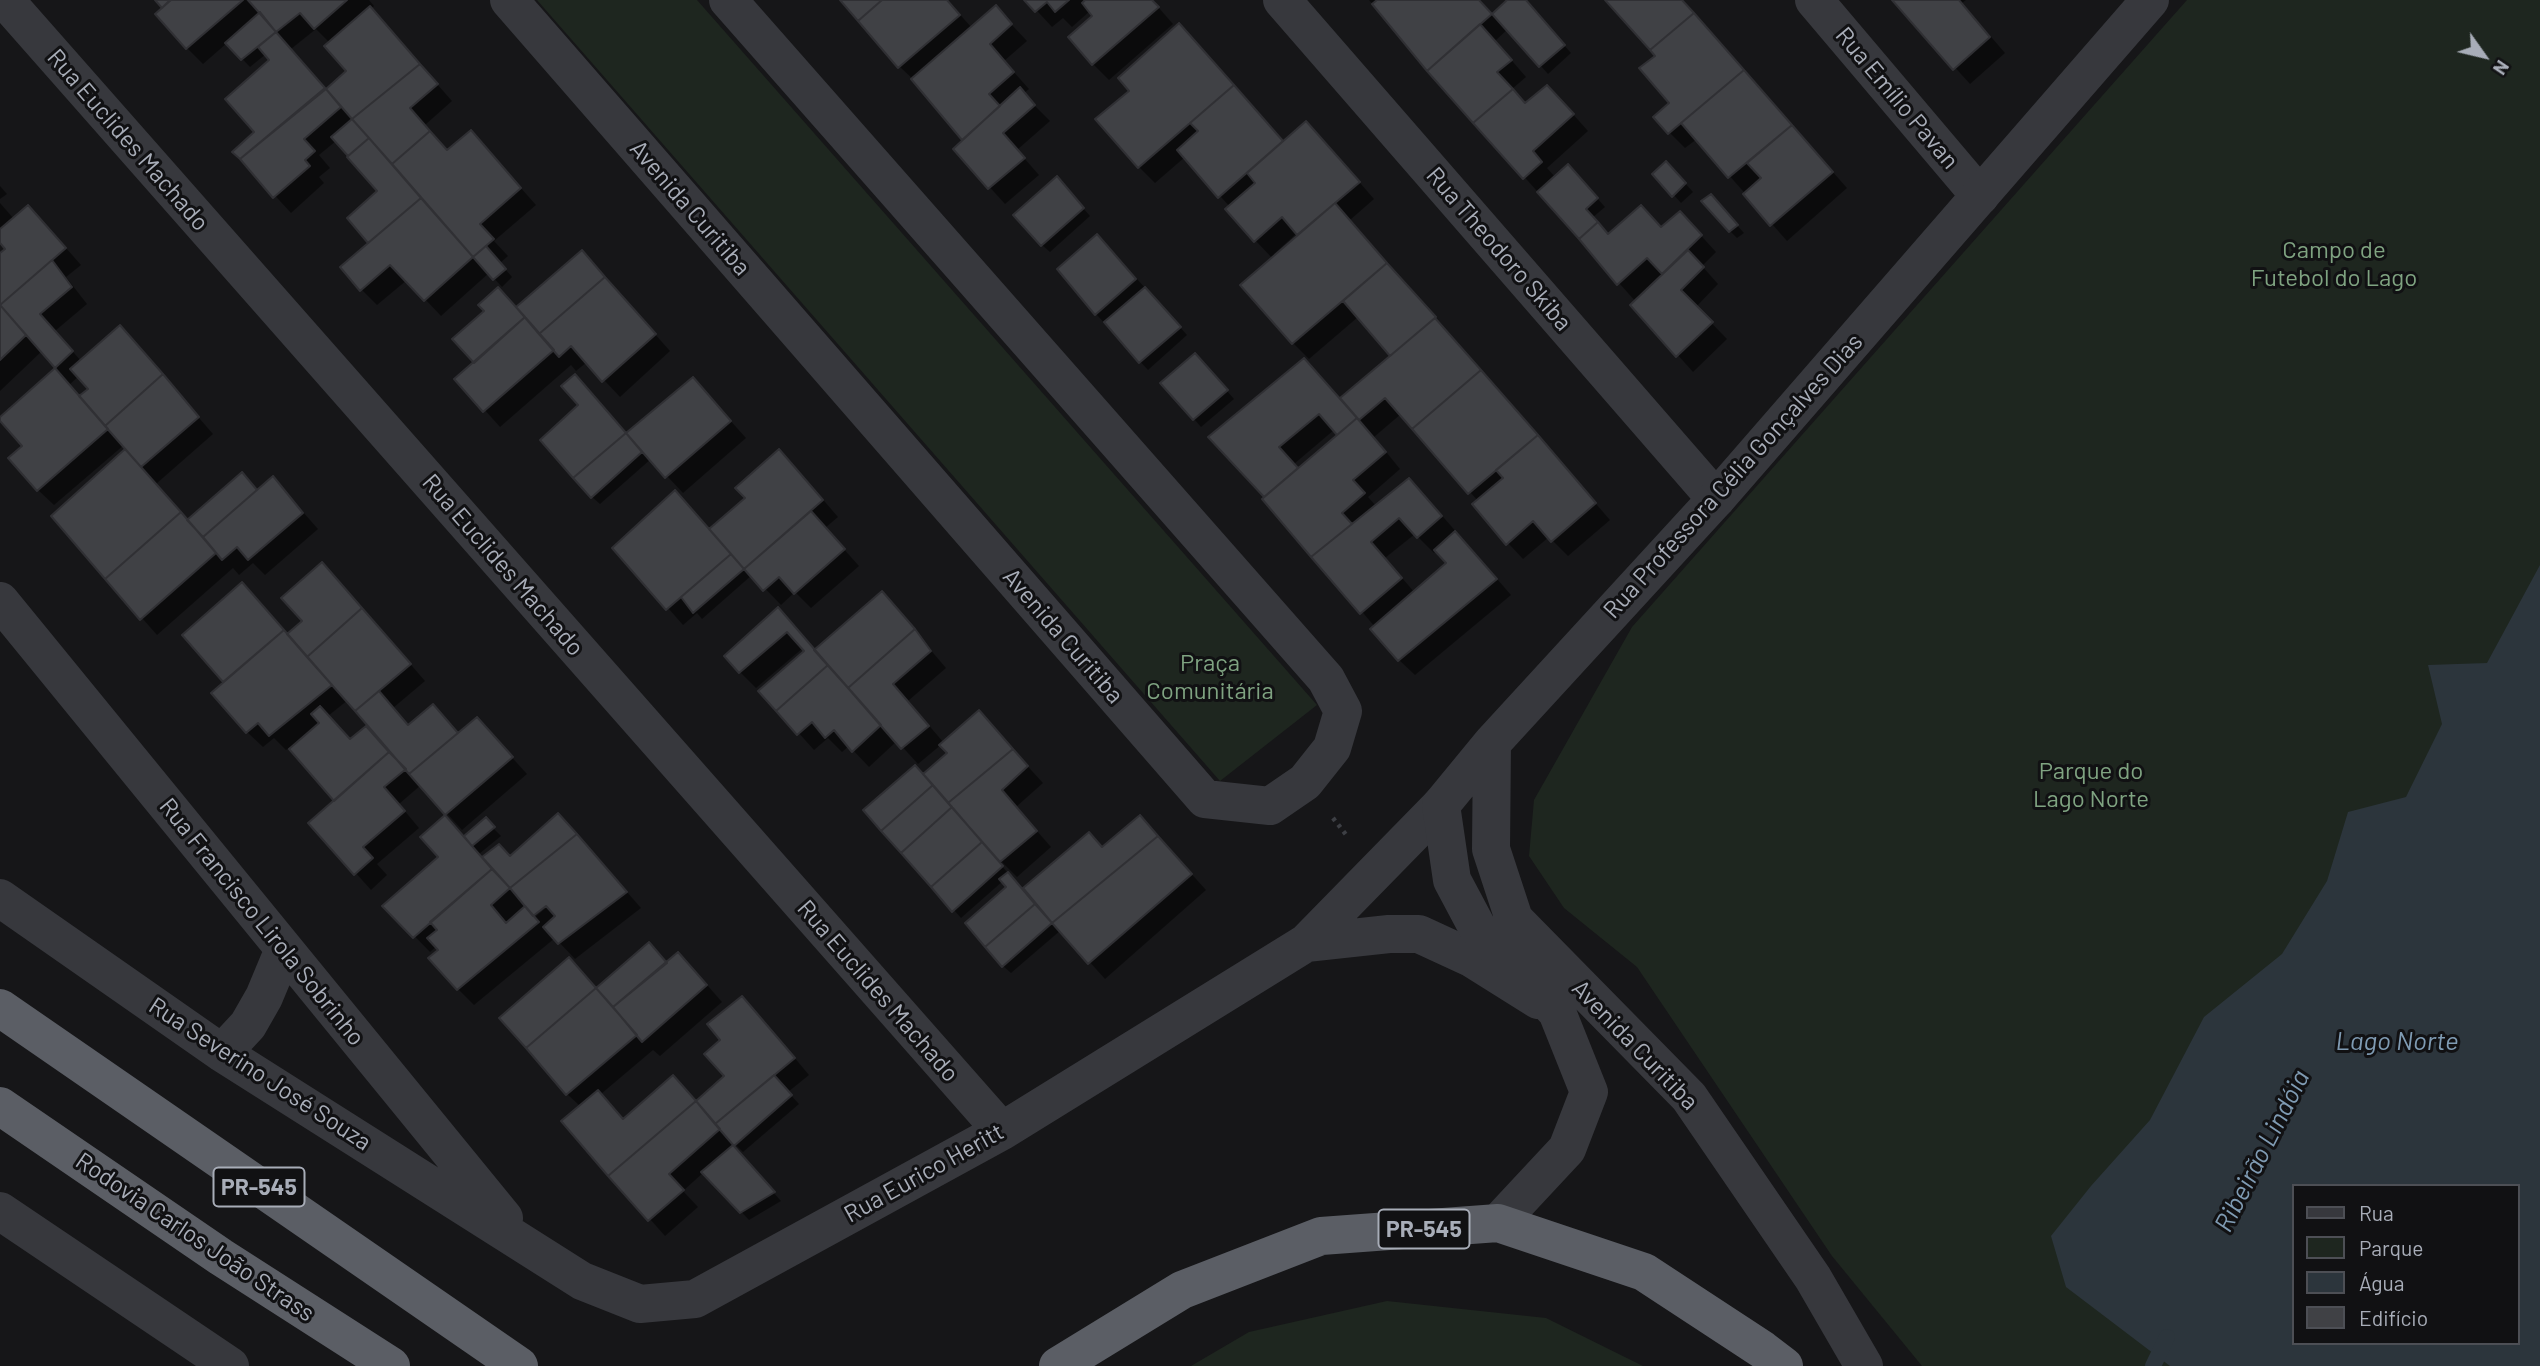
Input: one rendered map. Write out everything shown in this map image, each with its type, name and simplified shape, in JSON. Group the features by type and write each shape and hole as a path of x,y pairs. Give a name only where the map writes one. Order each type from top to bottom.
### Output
{"highway":[{"name":"PR-545","path":"0,1008 519,1366"},
{"name":"Rodovia Carlos João Strass","path":"0,1106 221,1257 391,1366"},
{"name":"PR-545","path":"1058,1366 1182,1290 1321,1236 1498,1223 1644,1272 1784,1366"}],"street":[{"name":"Rua Euclides Machado","path":"5,0 1002,1131"},
{"name":"Avenida Curitiba","path":"509,0 1205,799 1270,806 1305,782 1332,748 1343,711 1326,680 728,0"},
{"name":"Rua Theodoro Skiba","path":"1282,0 1716,499"},
{"name":"Rua Emílio Pavan","path":"1814,0 1980,196"},
{"name":"Rua Professora Célia Gonçalves Dias","path":"1306,943 1441,805 1492,743 1716,499 2150,0"},
{"name":"Rua Francisco Lirola Sobrinho","path":"0,601 525,1244"},
{"name":"Avenida Curitiba","path":"1492,743 1492,849 1514,919 1689,1097 1813,1278 1864,1366"},
{"name":"Avenida Curitiba","path":"1441,805 1452,880 1477,927 1557,1012 1589,1092 1567,1149 1498,1223"},
{"name":"Rua Severino José Souza","path":"0,898 222,1053 525,1244"},
{"path":"1306,943 1389,934 1419,934 1471,958 1557,1012"},
{"name":"Rua Eurico Heritt","path":"525,1244 582,1281 640,1304 695,1299 1002,1131 1306,943"},
{"path":"222,1053 248,1025 264,997 284,949"},
{"path":"0,1210 230,1366"}],"path":[{"path":"1305,782 1375,872"}],"green space":[{"name":"Praça Comunitária","path":"537,0 697,0 1317,705 1220,781"},
{"name":"Parque do Lago Norte","path":"2187,0 2540,0 2540,1366 1922,1366 1832,1256 1637,967 1564,908 1529,856 1534,800 1632,627"},
{"path":"1387,1301 1546,1318 1643,1366 1191,1366 1249,1332"}],"water":[{"name":"Lago Norte","path":"2540,565 2540,1366 2170,1366 2066,1287 2051,1236 2150,1120 2204,1017 2282,954 2327,881 2348,812 2406,797 2442,724 2428,665 2487,663"}],"building":[{"path":"155,0 170,0 162,8"},
{"path":"171,0 243,0 186,49 155,14"},
{"path":"248,0 347,0 314,29 300,13 276,32"},
{"path":"840,0 882,0 858,21"},
{"path":"882,0 947,0 960,15 898,68 858,21"},
{"path":"1024,0 1069,0 1055,12 1047,2 1035,12"},
{"path":"1085,0 1152,0 1159,7 1092,65 1068,37 1092,16 1082,3"},
{"path":"1377,0 1479,0 1492,14 1427,71 1372,4"},
{"path":"1507,0 1526,0 1565,45 1539,67 1492,14"},
{"path":"1605,0 1682,0 1694,13 1650,50"},
{"path":"1892,0 1959,0 1990,37 1953,70"},
{"path":"996,5 1012,24 990,44 1014,72 989,94 1000,106 962,140 911,79"},
{"path":"370,6 420,64 352,119 326,89 346,71 324,46"},
{"path":"260,12 276,32 241,60 225,43"},
{"path":"1694,13 1744,70 1668,134 1653,117 1669,103 1639,68 1655,56 1650,50"},
{"path":"1179,23 1234,85 1138,168 1095,119 1129,91 1118,78"},
{"path":"1480,24 1512,60 1497,72 1513,89 1473,123 1427,71"},
{"path":"276,32 325,88 240,159 232,152 254,132 225,99 269,60 258,47"},
{"path":"420,64 438,84 410,108 430,131 392,164 352,119"},
{"path":"1744,70 1792,125 1728,178 1681,123"},
{"path":"1234,85 1283,141 1218,198 1177,150 1198,131 1190,123"},
{"path":"1547,85 1574,114 1533,151 1542,162 1523,179 1473,123 1513,89 1525,103"},
{"path":"1020,87 1035,105 1003,133 1025,158 988,189 953,149"},
{"path":"326,89 341,107 304,139 315,151 305,160 310,166 273,198 240,159"},
{"path":"352,119 369,138 348,156 331,137"},
{"path":"1306,121 1360,182 1297,235 1282,217 1254,242 1225,209 1255,183 1247,173"},
{"path":"1792,125 1833,172 1770,226 1743,194 1761,178 1747,163"},
{"path":"471,130 521,188 480,224 494,239 473,257 392,164 430,131 447,150"},
{"path":"369,138 421,198 368,243 347,218 377,191 347,157"},
{"path":"1666,161 1686,183 1672,197 1652,174"},
{"path":"1568,164 1598,198 1586,209 1598,222 1579,239 1537,192"},
{"path":"1057,176 1084,208 1041,246 1013,215"},
{"path":"1711,194 1738,225 1729,232 1701,201"},
{"path":"421,198 473,257 424,301 390,265 360,291 340,267"},
{"path":"1335,203 1387,263 1292,344 1240,285"},
{"path":"28,205 66,248 0,305 0,253 5,249 0,243 0,229"},
{"path":"1641,205 1661,227 1680,211 1702,235 1662,274 1647,258 1617,285 1579,239 1598,222 1608,234"},
{"path":"1097,234 1136,279 1095,315 1057,269"},
{"path":"486,246 506,269 493,280 473,257"},
{"path":"582,250 605,277 539,334 516,307"},
{"path":"1688,250 1704,267 1681,290 1713,322 1676,357 1630,305"},
{"path":"52,260 72,287 40,314 73,351 55,368 0,305"},
{"path":"1387,263 1436,317 1390,356 1343,301"},
{"path":"605,277 656,334 602,382 571,346 559,357 539,334"},
{"path":"498,287 525,317 474,363 452,339 484,311 478,305"},
{"path":"1145,287 1181,327 1139,363 1104,322"},
{"path":"0,305 26,335 0,360"},
{"path":"525,317 554,350 483,412 454,379"},
{"path":"1435,318 1481,370 1412,429 1385,398 1359,420 1340,398"},
{"path":"120,325 163,374 105,426 79,396 88,389 70,369"},
{"path":"1195,353 1228,390 1193,420 1160,383"},
{"path":"1304,358 1357,418 1337,435 1319,414 1279,447 1298,468 1264,497 1208,437"},
{"path":"55,368 108,429 37,491 8,458 22,446 0,421 0,417"},
{"path":"1481,370 1538,435 1468,494 1412,429"},
{"path":"163,374 199,417 141,467 105,426"},
{"path":"575,374 626,433 573,478 540,440 578,405 561,386"},
{"path":"693,377 731,421 665,478 626,433"},
{"path":"1357,418 1386,452 1353,480 1365,493 1342,513 1352,524 1311,557 1262,499"},
{"path":"626,433 642,452 591,498 573,478"},
{"path":"1538,435 1596,503 1551,542 1533,521 1506,545 1472,504 1503,478 1496,470"},
{"path":"125,449 181,512 105,579 51,516"},
{"path":"779,449 823,500 744,569 709,529 745,498 735,488"},
{"path":"242,472 257,490 203,537 187,520"},
{"path":"273,476 303,513 248,560 237,547 222,560 203,537"},
{"path":"1409,478 1442,516 1417,538 1399,518 1371,542 1402,578 1360,614 1311,557"},
{"path":"675,490 731,554 666,610 612,548"},
{"path":"811,511 845,549 794,594 779,577 763,591 744,569"},
{"path":"181,512 216,553 140,620 105,579"},
{"path":"1455,531 1497,579 1398,661 1370,629 1446,563 1434,550"},
{"path":"731,554 744,569 693,613 681,597"},
{"path":"322,562 362,608 307,657 287,634 302,621 281,598"},
{"path":"242,582 284,630 223,682 182,635"},
{"path":"882,591 915,629 848,688 814,650"},
{"path":"778,607 828,665 776,711 758,691 804,651 787,632 739,673 724,656"},
{"path":"362,608 411,664 355,711 307,657"},
{"path":"915,629 931,651 893,684 929,726 901,749 848,688"},
{"path":"284,630 332,685 269,736 258,723 246,733 211,693"},
{"path":"828,665 881,725 852,752 834,730 825,738 812,722 797,735 776,711"},
{"path":"379,691 408,725 433,704 458,733 409,774 355,711"},
{"path":"320,706 350,739 366,726 389,752 334,801 289,749 319,723 311,714"},
{"path":"979,710 1013,749 948,803 923,774 947,753 939,745"},
{"path":"477,717 513,757 445,815 409,774"},
{"path":"1013,749 1028,766 1002,790 1037,831 1000,862 948,803"},
{"path":"389,752 406,769 384,787 405,811 363,847 373,858 354,875 308,823"},
{"path":"915,765 933,785 881,831 863,810"},
{"path":"933,785 952,807 901,853 881,831"},
{"path":"952,807 982,842 931,887 901,853"},
{"path":"558,813 577,834 510,888 482,857 499,844 510,856"},
{"path":"445,815 492,869 413,938 382,906 438,857 420,837"},
{"path":"1140,815 1158,836 1052,923 1023,888 1089,832 1102,847"},
{"path":"486,817 495,827 472,846 464,836"},
{"path":"577,834 627,892 558,944 543,927 555,916 546,906 533,916 510,888"},
{"path":"1158,836 1192,874 1088,964 1052,923"},
{"path":"982,842 1003,866 952,912 931,887"},
{"path":"492,869 510,888 491,905 506,923 525,906 539,922 457,990 428,958 438,950 427,938 437,930 430,922"},
{"path":"1008,872 1035,904 985,947 965,923 1006,887 999,879"},
{"path":"1035,904 1052,923 1002,967 985,947"},
{"path":"649,942 667,963 613,1007 596,988"},
{"path":"678,952 707,985 642,1042 613,1007"},
{"path":"569,957 596,988 526,1048 499,1018"},
{"path":"596,988 637,1035 566,1095 526,1048"},
{"path":"742,996 795,1058 715,1124 696,1101 724,1076 704,1054 720,1040 707,1024"},
{"path":"673,1075 696,1101 608,1176 561,1121 598,1090 623,1119"},
{"path":"774,1075 792,1095 734,1146 715,1124"},
{"path":"696,1101 720,1129 669,1174 684,1190 648,1221 608,1176"},
{"path":"733,1145 775,1192 740,1213 701,1172"}],"waterway":[{"name":"Ribeirão Lindóia","path":"2153,1366 2167,1337"}],"park label":[{"name":"Campo de Futebol do Lago","path":"2334,264"}]}
